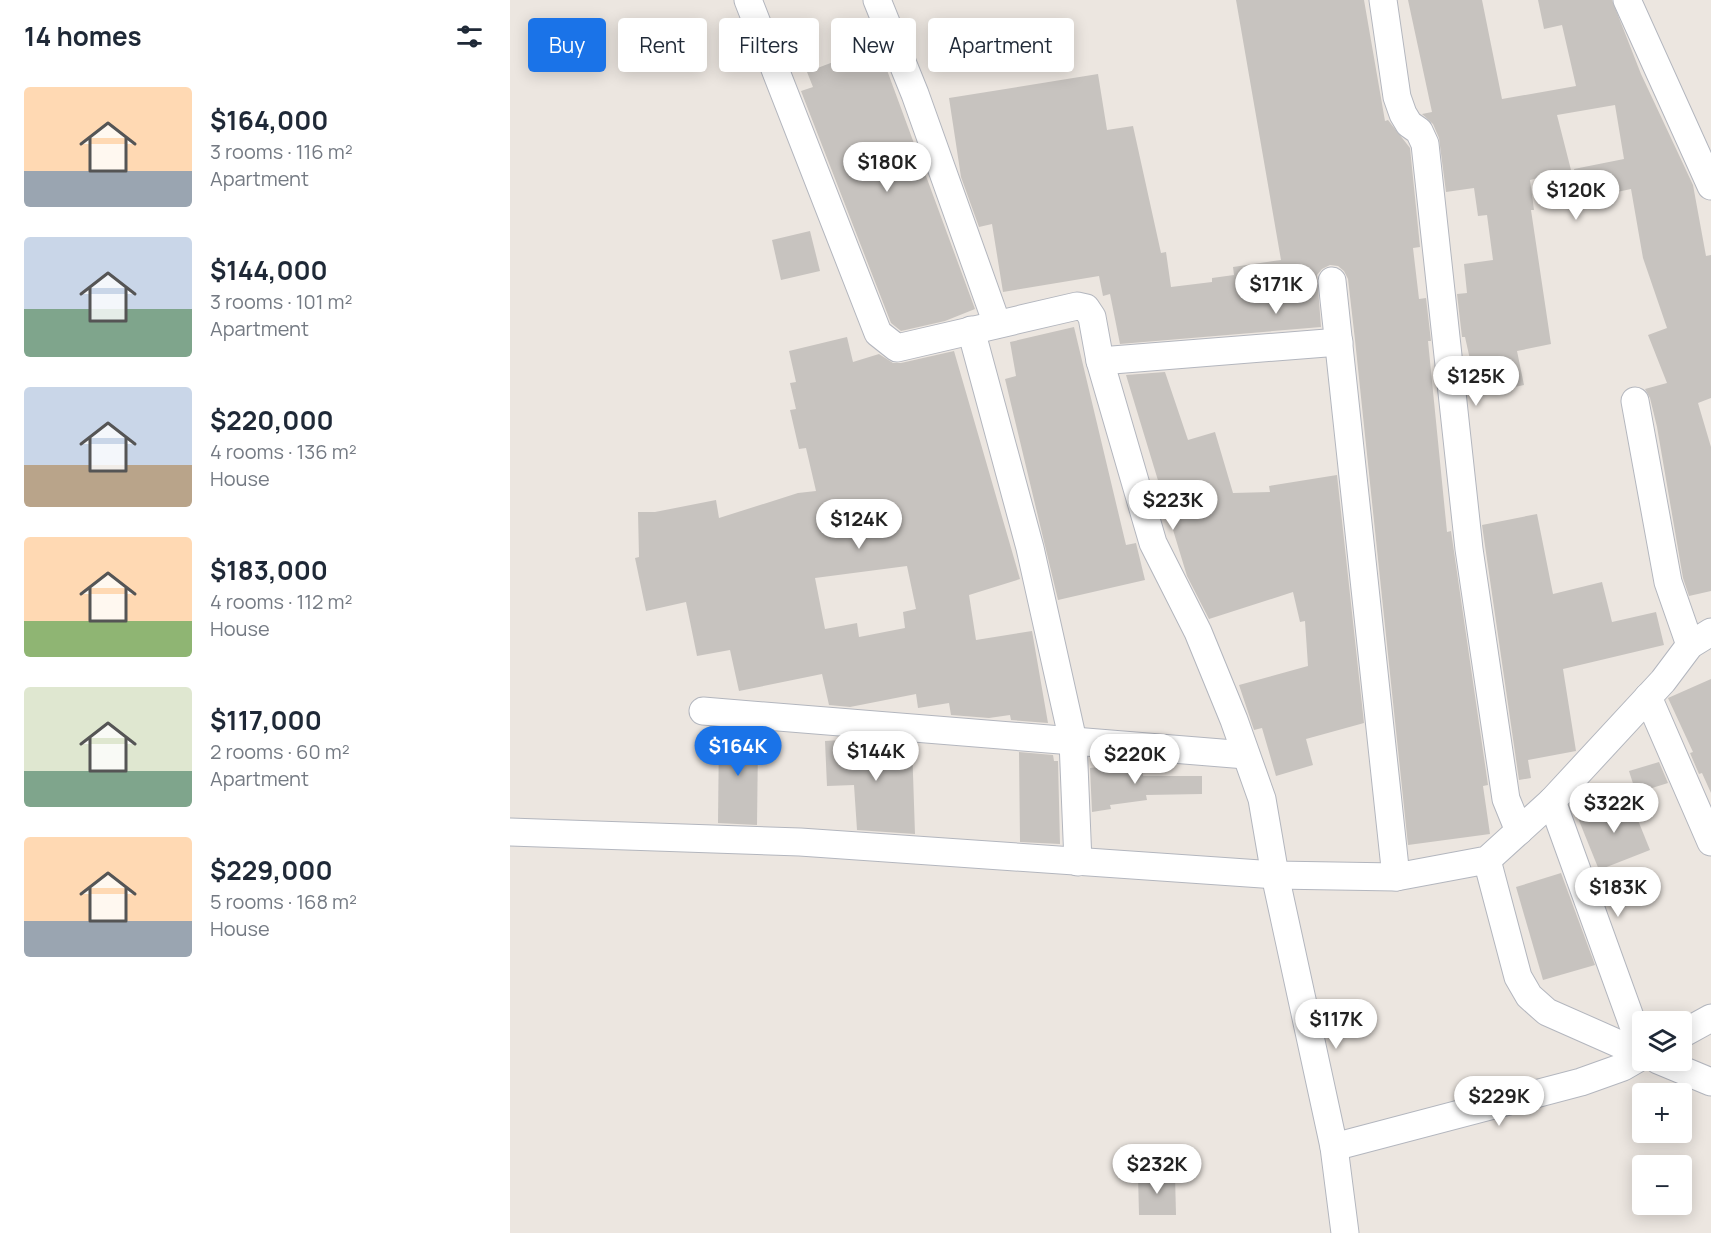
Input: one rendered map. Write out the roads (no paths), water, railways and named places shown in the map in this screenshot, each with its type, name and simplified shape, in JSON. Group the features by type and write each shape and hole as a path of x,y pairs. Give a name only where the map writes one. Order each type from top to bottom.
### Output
{"street":[{"path":"748,0 878,333 897,348 1077,306 1086,308 1092,317 1100,361 1153,543 1198,632 1263,799 1275,875 1334,1148 1345,1233"},
{"path":"877,0 915,94 997,324"},
{"path":"1383,0 1397,97 1403,114 1419,132 1425,144 1469,549 1506,799 1519,831"},
{"path":"1627,0 1711,186"},
{"path":"1332,281 1396,877"},
{"path":"971,330 1030,548 1073,741 1078,862"},
{"path":"1100,361 1338,342"},
{"path":"510,832 800,842 1275,875 1396,877 1487,860 1552,801 1700,639 1668,582 1635,401"},
{"path":"1648,697 1711,842"},
{"path":"703,711 1246,755"},
{"path":"1552,801 1632,1025"},
{"path":"1487,860 1518,977 1529,996 1547,1012 1632,1049"},
{"path":"1692,1028 1711,1018"},
{"path":"1334,1148 1581,1082 1623,1067 1632,1060"},
{"path":"1684,1071 1711,1082"}]}
